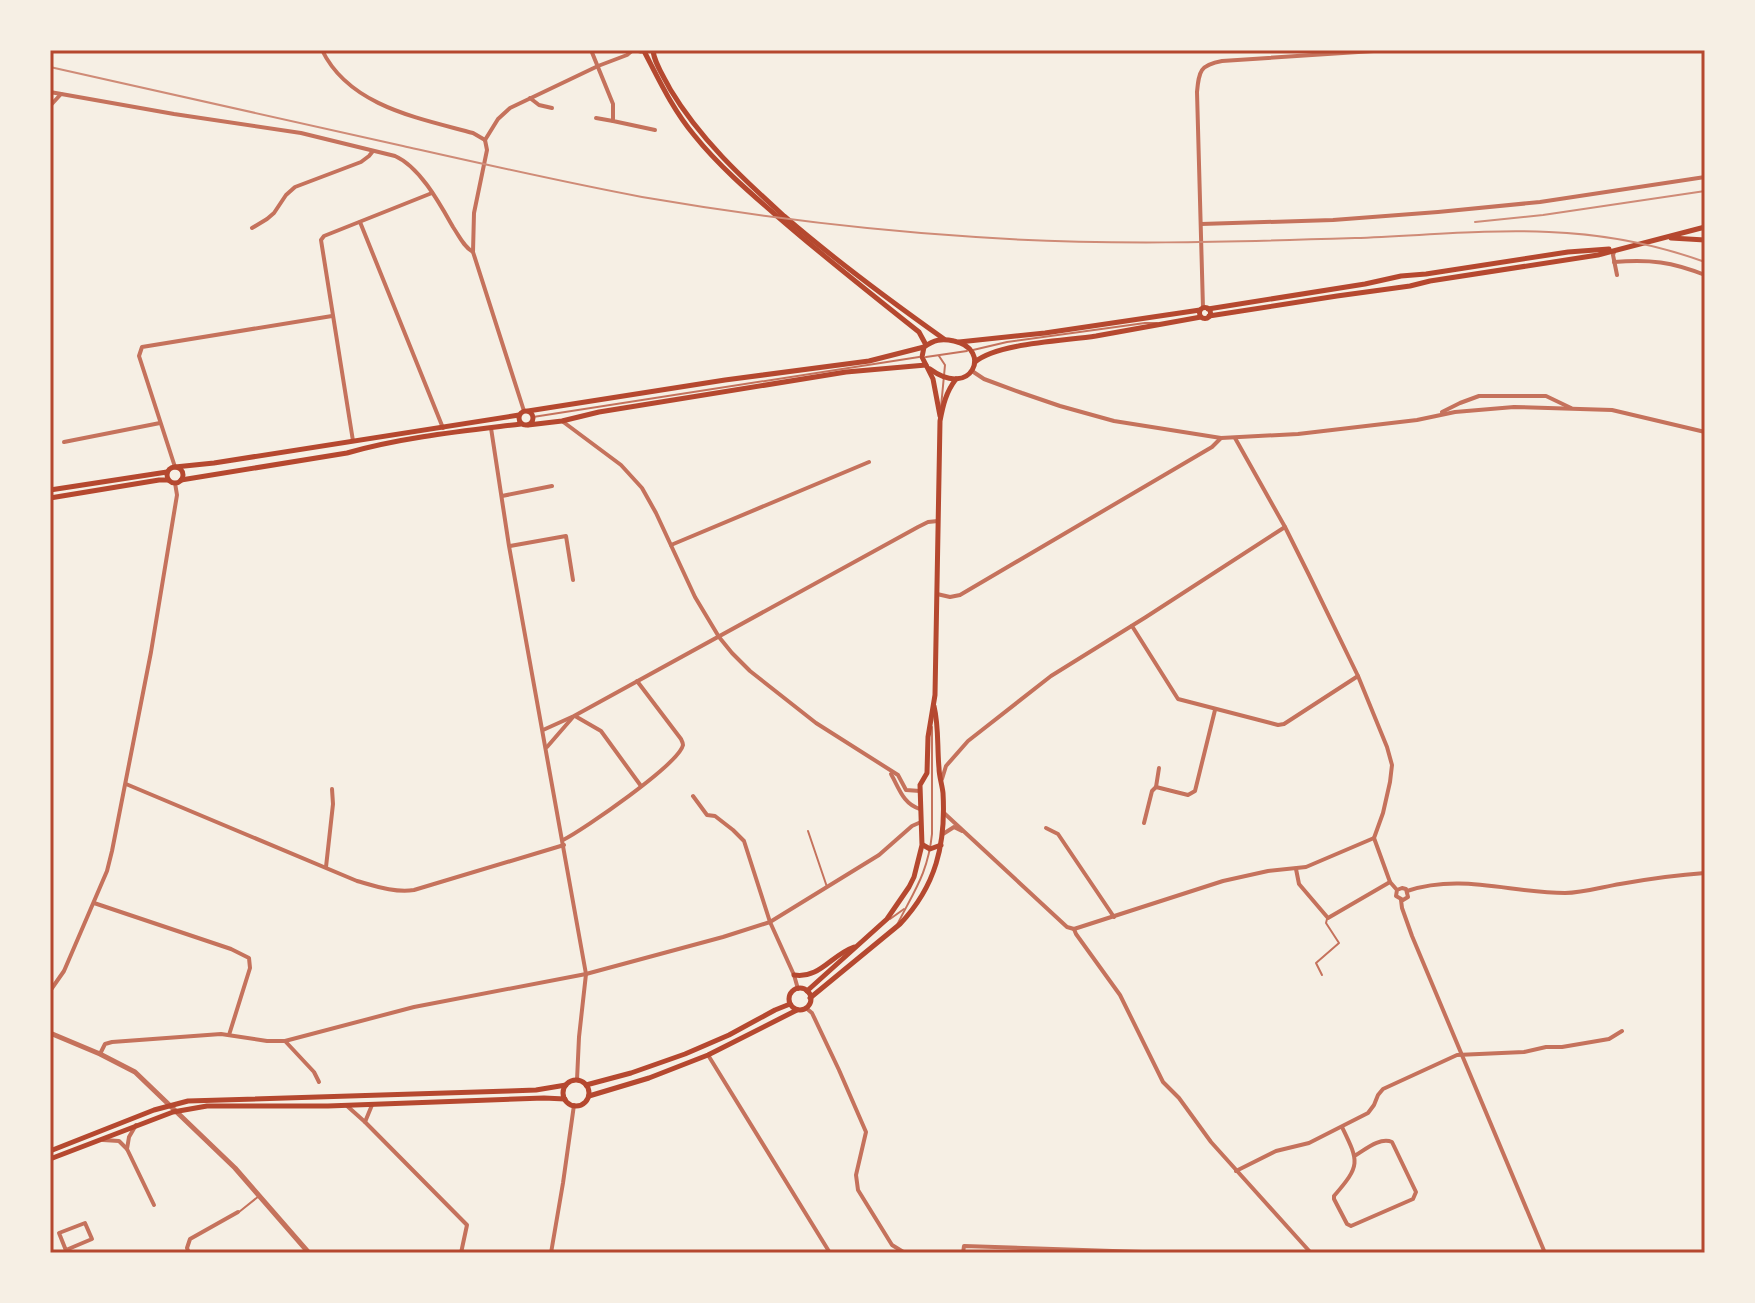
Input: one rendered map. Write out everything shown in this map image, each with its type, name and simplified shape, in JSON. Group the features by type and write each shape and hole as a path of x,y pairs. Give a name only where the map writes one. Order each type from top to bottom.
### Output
{"main road":[{"path":"634,50 648,50 663,89 694,135 796,233 919,332 925,346 922,357 933,379 940,421"},
{"path":"754,193 944,339"},
{"path":"975,362 1008,349 1598,255 1705,227"},
{"path":"1666,237 1705,240"},
{"path":"50,490 167,472 175,467 816,369 882,357 944,339 959,342 1045,333 1568,252 1614,249"},
{"path":"1203,309 1209,316"},
{"path":"1201,317 1203,309"},
{"path":"50,498 159,480 178,482 491,428 562,421 599,412 846,372 928,367 944,378 962,378 972,371 975,362 971,350 959,342"},
{"path":"935,777 927,773 928,737 934,703 940,421 944,400 956,379"},
{"path":"524,412 532,413 533,417 532,422 525,424"},
{"path":"524,412 519,419 525,424"},
{"path":"175,467 182,472 178,482"},
{"path":"167,472 168,480"},
{"path":"810,998 912,911 923,896 935,869 943,834 943,813 935,777 939,756 934,703"},
{"path":"807,991 883,923 909,887 922,845 920,785 935,777"},
{"path":"922,845 930,849 941,845"},
{"path":"794,975 811,975 845,950 855,947"},
{"path":"797,1010 790,1004 790,994 798,989 807,991"},
{"path":"50,1159 149,1120 180,1110 207,1106 372,1105 544,1098 565,1099 574,1105 581,1105 589,1096 649,1078 708,1055 806,1008 810,1004 807,991"},
{"path":"50,1151 168,1105 202,1099 536,1090 577,1080 586,1085 685,1054 790,1004"},
{"path":"565,1099 563,1092 566,1085"},
{"path":"586,1085 589,1096"}],"street":[{"path":"591,50 613,104 613,121"},
{"path":"485,140 502,114 634,50"},
{"path":"1203,309 1197,92 1198,76 1202,70 1208,64 1222,61 1389,50"},
{"path":"324,51 336,73 380,104 473,133 488,145 474,213 473,252 524,412"},
{"path":"50,92 301,133 395,156 407,163 432,193 466,247 473,252"},
{"path":"50,106 61,94"},
{"path":"530,98 539,105 552,108"},
{"path":"596,118 655,130"},
{"path":"252,228 274,213 295,187 361,162 373,151"},
{"path":"1201,224 1333,220 1438,212 1540,202 1705,177"},
{"path":"353,441 321,240 324,236 432,193"},
{"path":"360,222 443,428"},
{"path":"1614,249 1617,275"},
{"path":"1614,262 1660,261 1705,275"},
{"path":"175,467 139,356 142,347 332,316"},
{"path":"972,371 984,379 1022,393 1114,421 1221,438 1298,434 1514,407 1612,410 1705,432"},
{"path":"1435,415 1479,396 1546,396 1573,409"},
{"path":"1455,412 1460,403"},
{"path":"562,421 612,457 633,477 649,500 695,597 719,637 740,662 816,723 898,775 906,790 920,791"},
{"path":"64,442 160,423"},
{"path":"491,428 509,546 586,974 577,1080"},
{"path":"937,594 950,597 960,595 1212,447 1221,438"},
{"path":"1235,438 1285,527 1358,676 1387,747 1392,765 1390,782 1374,838 1390,882 1397,890"},
{"path":"671,545 869,462"},
{"path":"50,991 64,971 107,871 151,652 178,482"},
{"path":"502,496 552,486"},
{"path":"543,730 574,716 918,527 938,521"},
{"path":"939,756 945,760 1051,676 1285,527"},
{"path":"509,546 566,536 573,580"},
{"path":"1132,626 1178,699 1278,725 1358,676"},
{"path":"126,784 357,881 408,892 563,843 666,767 683,743 637,681"},
{"path":"1156,787 1188,795 1195,791 1215,710"},
{"path":"546,748 574,716"},
{"path":"574,716 601,731 641,786"},
{"path":"935,777 957,751"},
{"path":"1144,823 1159,768"},
{"path":"890,772 904,798 920,809"},
{"path":"326,867 332,789"},
{"path":"693,796 707,815 715,816 744,841 770,922 798,989"},
{"path":"943,813 1067,927 1074,929 1223,881 1306,867 1374,838"},
{"path":"100,1054 105,1044 112,1042 229,1035 285,1041 414,1007 586,974 723,937 770,922 879,855 912,826 921,822"},
{"path":"943,834 954,827 968,834"},
{"path":"1046,828 1058,834 1114,917"},
{"path":"1296,869 1299,884 1328,918 1390,882"},
{"path":"1407,891 1420,886 1470,882 1528,892 1567,893 1662,876 1705,873"},
{"path":"1397,890 1402,888 1407,891"},
{"path":"1397,890 1396,896 1401,900 1412,936 1545,1253"},
{"path":"1401,900 1407,898 1407,891"},
{"path":"94,903 231,949 249,958 250,968 229,1035"},
{"path":"1074,929 1120,995 1160,1078 1236,1171 1311,1253"},
{"path":"806,1008 812,1013 866,1132 856,1175 858,1190 892,1245 905,1253"},
{"path":"1236,1171 1276,1151 1309,1143 1342,1127 1368,1113 1383,1089 1444,1060 1461,1054 1562,1047 1609,1039 1622,1031"},
{"path":"50,1033 135,1072 214,1146 309,1253"},
{"path":"285,1041 314,1072 319,1082"},
{"path":"708,1055 830,1253"},
{"path":"346,1105 467,1225 461,1253"},
{"path":"365,1122 372,1105"},
{"path":"551,1253 574,1105"},
{"path":"127,1149 136,1125"},
{"path":"1342,1127 1356,1155 1350,1178 1334,1196 1347,1224 1351,1226 1369,1219 1416,1196 1392,1142 1381,1141 1356,1155"},
{"path":"99,1140 115,1140 127,1149 154,1205"},
{"path":"189,1253 190,1239 238,1212"},
{"path":"85,1223 92,1239 66,1251 59,1233 85,1223"},
{"path":"963,1253 964,1246 1172,1253"}],"lane":[{"path":"1145,323 1164,314"},
{"path":"533,417 938,356 1007,342 1145,323 1169,323"},
{"path":"938,356 945,365 940,421"},
{"path":"882,357 900,360"},
{"path":"699,390 711,383"},
{"path":"891,932 918,888 930,849 935,777"},
{"path":"808,831 827,887"},
{"path":"883,923 905,908"},
{"path":"1322,975 1316,963 1339,943 1326,923 1328,918"},
{"path":"238,1212 260,1195"}],"railway":[{"path":"50,67 582,185 809,222 976,237 1119,242 1549,232 1628,241 1705,262"},
{"path":"1475,222 1705,191"}]}
